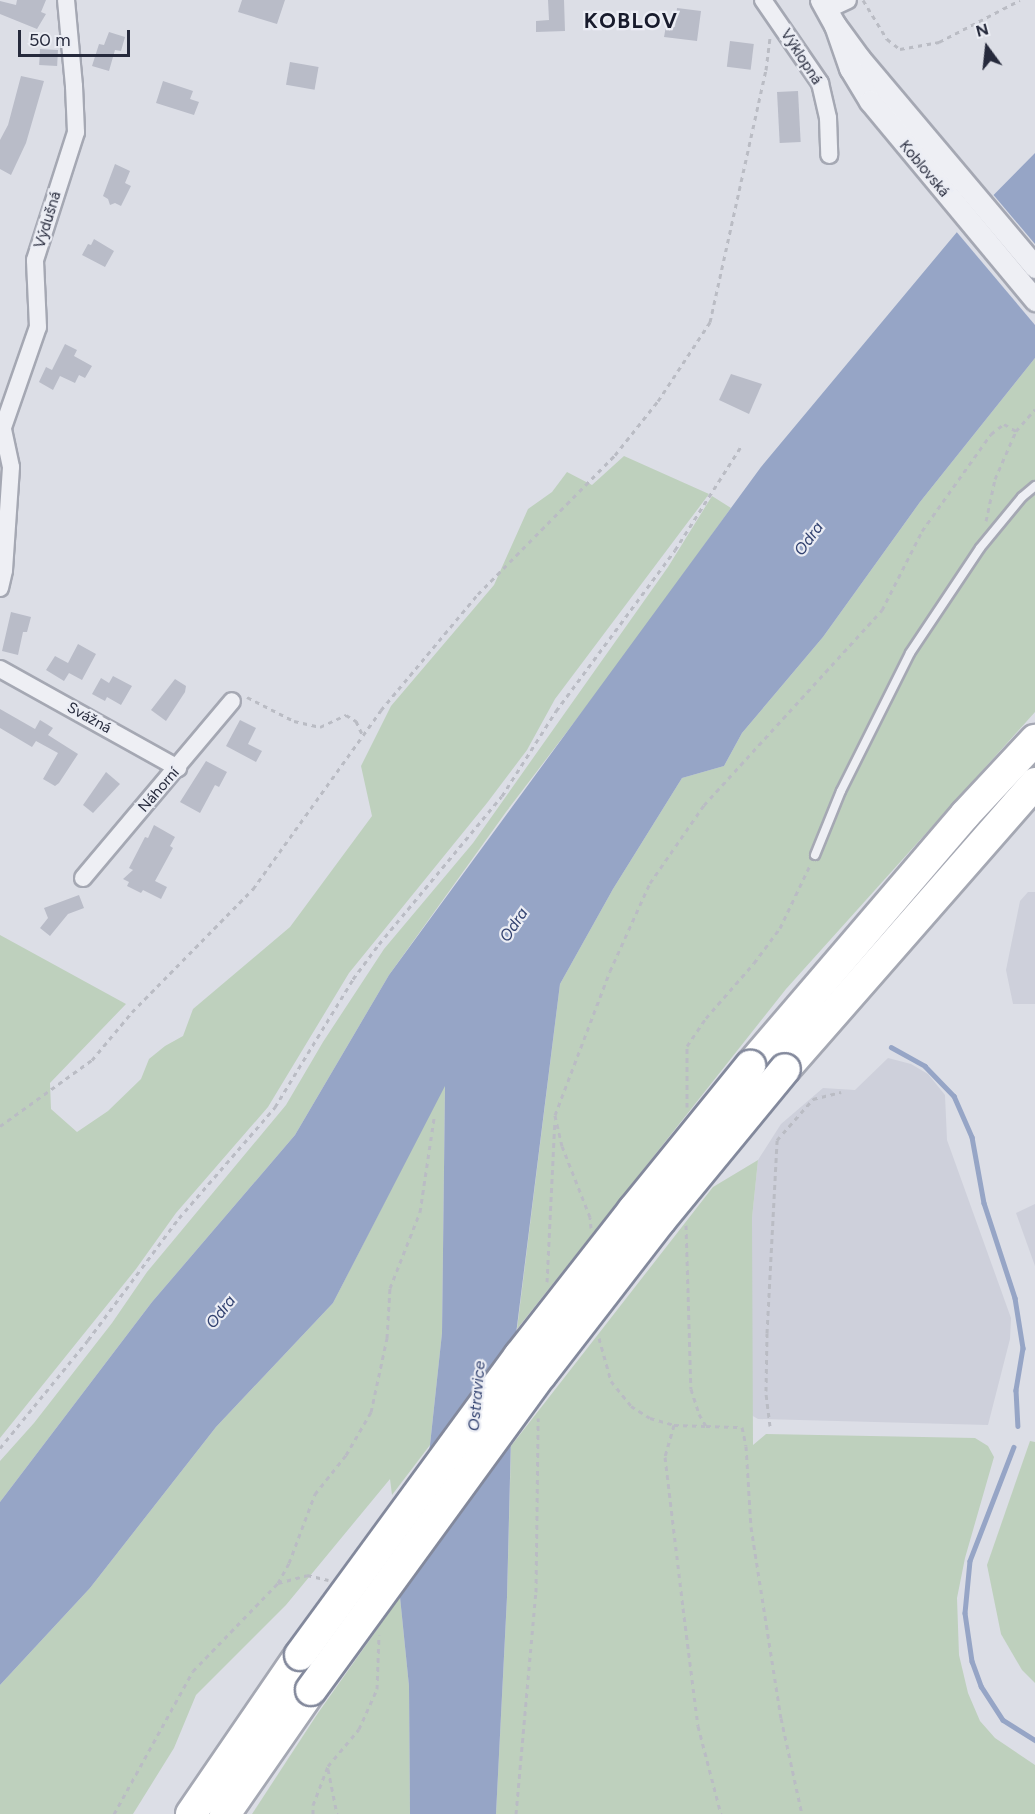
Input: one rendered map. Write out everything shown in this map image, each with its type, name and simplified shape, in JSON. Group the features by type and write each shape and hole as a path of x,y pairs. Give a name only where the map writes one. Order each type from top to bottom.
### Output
{"highway":[{"path":"191,1814 300,1655 519,1356 633,1210 750,1066 965,815 1035,740"},
{"path":"225,1814 311,1690 541,1375 654,1229 785,1069 1035,783"}],"street":[{"name":"Výdušná","path":"2,432 38,327 35,260 76,132 66,0"},
{"name":"Výklopná","path":"763,0 820,83 828,118 829,155"},
{"path":"827,12 848,0"},
{"name":"Koblovská","path":"827,12 923,134 1035,267"},
{"name":"Koblovská","path":"827,12 859,85 909,150 1035,300"},
{"path":"0,588 4,570 11,467 2,432"},
{"name":"Svážná","path":"0,669 178,768"},
{"name":"Náhorní","path":"83,878 178,768 232,701"}],"lane":[{"path":"814,855 850,772 910,653 980,548 1022,497 1035,486"}],"path":[{"path":"863,0 887,39 895,47 906,48 939,42 1020,0"},
{"path":"0,1126 92,1060 132,1012 253,890 362,734 478,594 615,455 658,401 710,322 766,70 773,15"},
{"path":"980,548 995,479 1016,431 1035,409"},
{"path":"547,1289 555,1115 610,971 650,883 704,805 882,610 922,531 991,434 1004,424 1016,431"},
{"path":"0,1448 88,1341 179,1218 275,1107 353,979 379,944 502,796 556,711 675,550 742,445"},
{"path":"232,701 243,694 294,721 320,727 346,715 356,721 362,734"},
{"path":"687,1114 687,1046 706,1018 754,963 780,928 814,855"},
{"path":"770,1426 766,1391 767,1333 777,1140 813,1099 840,1092"},
{"path":"555,1115 562,1146 590,1217 591,1233"},
{"path":"114,1814 193,1671 278,1583 289,1563 315,1494 346,1455 371,1412 387,1338 390,1288 420,1212 434,1118"},
{"path":"686,1220 691,1389 699,1414 706,1426"},
{"path":"598,1332 611,1381 631,1406 650,1418 674,1425 742,1427 746,1446 751,1527 777,1695 802,1814"},
{"path":"516,1814 536,1592 538,1417"},
{"path":"674,1425 665,1457 682,1608 698,1726 721,1814"},
{"path":"278,1583 307,1575 331,1580"},
{"path":"313,1814 313,1805 328,1766 359,1730 377,1689 378,1628"},
{"path":"328,1766 337,1814"}],"shaded area":[{"path":"1028,892 1035,892 1035,1004 1013,1004 1006,970 1020,901"},
{"path":"888,1058 911,1064 928,1074 945,1095 947,1140 1011,1318 1010,1339 988,1425 758,1419 751,1415 752,1218 758,1160 781,1124 823,1088 855,1090"},
{"path":"1035,1204 1035,1266 1016,1213"}],"green space":[{"path":"1035,358 1035,712 786,989 517,1329 560,984 613,889 682,778 724,766 742,733 823,637 920,502"},
{"path":"624,456 709,494 555,699 527,750 487,803 349,973 268,1107 176,1213 136,1269 0,1438 0,935 126,1004 50,1083 51,1109 77,1132 108,1111 141,1079 149,1059 165,1046 183,1036 193,1009 290,927 372,816 361,766 391,706 494,585 528,509 552,492 567,472 592,485"},
{"path":"712,496 731,508 617,666 506,812 389,975 295,1135 152,1302 0,1502 0,1461 34,1423 112,1323 147,1272 286,1105 323,1042 384,949 473,843 668,567"},
{"path":"445,1084 442,1333 430,1445 392,1495 390,1479 286,1605 196,1695 174,1748 133,1814 0,1814 0,1685 90,1588 216,1427 333,1303"},
{"path":"758,1160 752,1218 753,1445 766,1434 975,1438 988,1446 994,1457 965,1558 957,1598 959,1655 968,1693 980,1721 995,1738 1035,1765 1035,1814 496,1814 507,1598 511,1446 713,1187"},
{"path":"1030,1441 1035,1442 1035,1683 1022,1670 1001,1634 987,1565"},
{"path":"400,1597 409,1686 410,1814 252,1814 318,1713"}],"water":[{"path":"1035,153 1035,358 920,502 823,637 742,733 724,766 682,778 613,889 560,984 513,1358 507,1597 496,1814 410,1814 409,1686 400,1597 430,1445 442,1333 445,1086 333,1303 216,1427 90,1588 0,1685 0,1502 152,1302 295,1135 389,975 761,467 957,232"}],"pier":[{"path":"991,192 1035,244 1035,325 955,230"}],"building":[{"path":"17,0 46,0 41,12 46,14 37,29 0,14 0,1 16,5"},
{"path":"242,0 285,0 277,24 238,12"},
{"path":"548,0 564,0 565,31 536,32 536,21 549,20"},
{"path":"677,8 701,11 697,41 664,37 666,26 675,27"},
{"path":"109,32 125,37 121,51 115,50 109,71 92,66 99,44 104,45"},
{"path":"730,41 754,44 751,70 727,67"},
{"path":"40,49 58,50 57,66 39,65"},
{"path":"290,62 319,67 315,90 286,85"},
{"path":"21,76 44,81 26,143 11,175 0,169 0,140 8,125"},
{"path":"163,81 193,91 190,99 199,102 194,115 156,103"},
{"path":"798,91 801,142 780,143 777,92"},
{"path":"115,164 130,171 125,183 131,186 121,206 115,203 110,205 108,199 103,196"},
{"path":"94,239 114,251 105,267 82,255"},
{"path":"65,344 77,350 74,356 92,366 85,378 79,375 75,383 60,376 53,390 39,382 46,367 52,370"},
{"path":"731,374 762,384 749,414 719,400"},
{"path":"11,612 31,617 27,632 23,632 18,655 2,651"},
{"path":"78,644 96,654 82,680 69,673 64,681 46,670 55,656 68,663"},
{"path":"113,676 132,686 121,705 107,697 105,701 92,694 101,678 109,683"},
{"path":"175,679 186,686 185,692 166,721 151,710"},
{"path":"0,709 35,729 40,720 53,728 48,735 78,754 59,783 55,786 43,779 58,753 36,741 32,747 0,728"},
{"path":"240,720 256,728 248,744 262,751 256,762 226,746"},
{"path":"206,761 227,772 219,787 215,785 200,813 180,802"},
{"path":"106,772 120,784 93,813 83,805"},
{"path":"154,825 175,837 170,846 173,848 155,881 167,887 161,899 143,890 141,893 127,886 129,882 123,879 133,870 129,868"},
{"path":"79,895 84,908 68,914 50,936 40,928 48,918 44,908"}],"waterway":[{"path":"891,1047 925,1066 954,1096 972,1137 984,1203 1015,1298 1023,1348 1016,1390 1018,1426"},
{"path":"1014,1447 970,1561 965,1613 972,1661 981,1686 1003,1720 1035,1740"}],"district":[{"name":"KOBLOV","path":"631,21"}],"water label":[{"name":"Odra","path":"809,539"},
{"name":"Odra","path":"514,925"},
{"name":"Odra","path":"221,1312"},
{"name":"Ostravice","path":"477,1396"}]}
